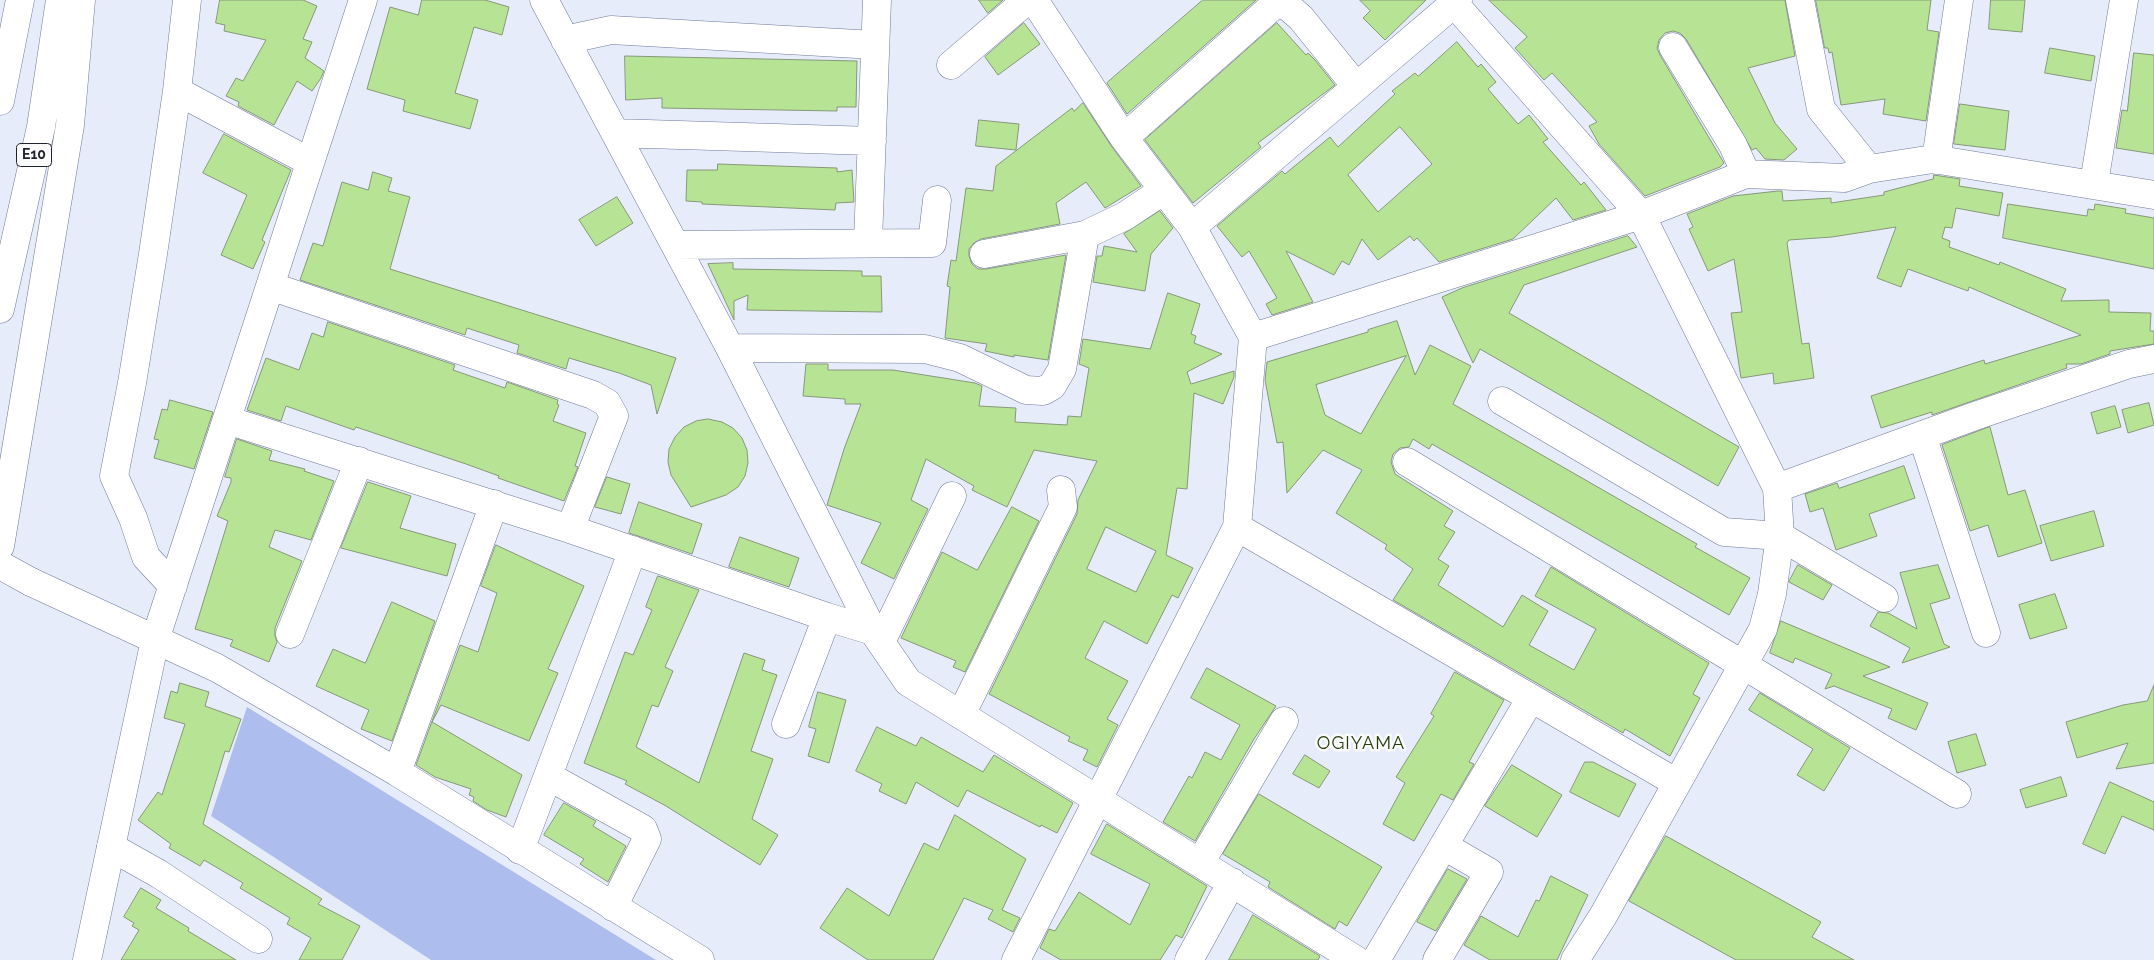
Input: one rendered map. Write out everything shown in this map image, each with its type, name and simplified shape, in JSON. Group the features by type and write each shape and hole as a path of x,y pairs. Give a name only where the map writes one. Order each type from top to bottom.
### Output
{"main road":[{"path":"0,101 20,0"},
{"name":"E10","path":"0,309 41,127 60,0"},
{"path":"0,546 70,125 81,0"},
{"path":"173,586 146,557 133,518 114,476 132,383 177,91 186,0"},
{"path":"87,960 155,640 363,0"},
{"path":"544,0 730,348 877,636 908,682 1356,960"},
{"path":"868,242 876,0"},
{"path":"951,65 1027,0"},
{"path":"1016,960 1237,527 1253,337 1192,227 1124,138 1034,0"},
{"path":"1800,0 1821,108 1869,168"},
{"path":"1936,160 1959,0"},
{"path":"2094,183 2124,0"},
{"path":"1192,227 1455,1 1641,215 1777,488 1780,536 1772,594 1763,629 1742,663 1603,916 1575,960"},
{"path":"1124,138 1274,5 1286,6 1301,18 1356,86"},
{"path":"565,40 611,30 875,45"},
{"path":"1673,47 1733,145 1746,174"},
{"path":"177,91 310,162"},
{"path":"615,133 872,142"},
{"path":"1253,337 1641,215 1746,174 1844,178 1869,168 1936,160 2094,183 2154,194"},
{"path":"984,254 1085,235 1125,216 1164,190"},
{"path":"675,245 932,243 937,200"},
{"path":"730,348 924,349 960,358 1026,390 1043,391 1052,386 1062,369 1085,235"},
{"path":"270,286 593,394 607,403 614,416 570,529"},
{"path":"1777,488 1922,434 2129,364 2154,360"},
{"path":"1502,401 1724,532 1780,536 1884,598"},
{"path":"227,420 570,529 877,636"},
{"path":"1922,434 1986,633"},
{"path":"290,634 359,461"},
{"path":"1407,462 1957,794"},
{"path":"961,715 1063,507 1061,490"},
{"path":"877,636 952,496"},
{"path":"397,772 494,504"},
{"path":"1237,527 1677,783"},
{"path":"520,850 633,550"},
{"path":"0,565 31,582 217,668 397,772 693,958"},
{"path":"786,724 827,617"},
{"path":"1376,960 1531,698"},
{"path":"1200,862 1284,721"},
{"path":"548,776 642,829 647,839 613,907"},
{"path":"1437,960 1489,872 1444,846"},
{"path":"112,847 158,874 258,939"},
{"path":"1190,960 1232,882"}],"shaded area":[{"path":"247,707 656,960 431,960 211,816"}],"building":[{"path":"220,0 303,0 317,6 303,39 312,42 305,58 324,71 312,91 297,81 274,125 238,106 239,102 226,96 236,78 243,81 266,40 224,31 225,25 216,23"},
{"path":"422,0 485,0 509,7 502,35 474,27 455,93 478,100 470,129 403,111 405,100 367,89 390,7 418,15"},
{"path":"979,0 1003,0 988,13"},
{"path":"1203,0 1256,0 1127,114 1107,83"},
{"path":"1360,0 1426,0 1385,40 1363,18 1370,11"},
{"path":"1489,0 1785,0 1795,56 1748,68 1775,123 1797,149 1784,160 1765,159 1756,148 1752,150 1686,39 1680,33 1673,31 1665,33 1659,40 1657,48 1660,55 1724,163 1720,167 1645,196 1599,144 1589,126 1597,122 1552,73 1544,80 1515,48 1527,37"},
{"path":"1816,0 1931,0 1927,30 1939,32 1926,121 1883,114 1885,99 1841,105 1832,52 1829,53 1828,48 1825,48"},
{"path":"1991,0 2025,0 2022,32 1989,29"},
{"path":"1024,23 1040,44 998,75 985,57"},
{"path":"1277,23 1306,55 1308,53 1315,60 1335,85 1258,143 1261,147 1193,203 1145,140"},
{"path":"1457,42 1478,67 1481,64 1496,82 1488,89 1518,124 1529,115 1548,139 1543,142 1581,185 1584,182 1606,210 1573,220 1556,198 1513,239 1439,262 1417,238 1414,241 1410,236 1378,260 1362,239 1349,265 1342,261 1334,275 1286,251 1313,302 1272,315 1266,304 1277,298 1249,251 1242,257 1217,226 1282,171 1285,174 1330,137 1338,147 1395,94 1392,91 1415,73 1418,76","holes":["1400,127 1432,164 1378,212 1348,175"]},
{"path":"2050,48 2095,56 2091,81 2045,73"},
{"path":"2134,53 2154,55 2154,154 2116,148 2122,110 2127,111"},
{"path":"625,56 857,61 856,107 837,107 837,111 662,108 662,98 626,100"},
{"path":"1083,103 1141,186 1105,208 1086,182 1056,203 1060,224 981,239 969,249 972,264 978,269 1066,255 1048,360 1014,355 1014,357 985,351 987,344 945,338 950,287 947,286 951,260 956,261 966,188 993,191 996,166 1072,108 1074,111"},
{"path":"1960,104 2009,111 2005,150 1954,144"},
{"path":"979,120 1019,124 1016,150 976,146"},
{"path":"224,134 291,170 262,240 265,242 253,269 221,255 247,195 203,173"},
{"path":"718,164 837,168 837,172 852,170 854,202 836,203 835,210 702,204 702,202 686,201 687,170 717,170"},
{"path":"373,172 392,178 388,191 410,197 390,269 676,358 657,414 651,385 569,358 566,369 517,353 519,345 467,328 465,335 300,280 313,243 323,246 342,182 368,190"},
{"path":"1934,175 1960,179 1959,186 2003,193 1999,216 1956,208 1952,228 1945,227 1942,238 1950,241 1949,247 1999,265 2000,262 2066,289 2061,301 2109,300 2109,312 2151,313 2150,331 2154,331 2154,344 2110,351 2110,354 2081,364 2066,364 2067,368 1932,415 1932,412 1881,428 1871,396 1984,360 1985,364 2081,335 1969,287 1968,291 1908,269 1901,287 1877,278 1896,227 1832,237 1789,240 1787,243 1802,344 1809,343 1814,378 1774,384 1773,373 1741,378 1731,313 1742,312 1734,259 1708,271 1689,229 1693,227 1687,214 1733,196 1778,191 1782,191 1783,201 1831,198 1831,203 1884,195 1884,192 1933,179"},
{"path":"617,197 633,223 596,246 579,220"},
{"path":"2008,204 2087,216 2088,209 2094,210 2095,204 2126,209 2125,213 2154,218 2154,269 2003,238"},
{"path":"1160,211 1173,228 1151,254 1145,291 1093,282 1097,256 1102,256 1104,246 1137,252 1124,234"},
{"path":"1628,236 1637,247 1524,285 1509,313 1739,447 1718,486 1480,349 1473,363 1442,297 1462,288"},
{"path":"733,263 733,269 862,271 862,276 881,276 882,312 747,310 748,295 734,301 734,320 708,264"},
{"path":"1168,293 1200,304 1191,334 1196,336 1194,343 1222,354 1187,372 1191,384 1234,371 1234,377 1223,404 1194,393 1187,489 1177,488 1166,555 1193,568 1178,598 1172,595 1147,644 1104,621 1085,658 1128,681 1107,719 1118,725 1097,767 1083,760 1088,750 1068,741 1070,737 989,694 1077,514 1078,500 1097,461 1034,450 1007,507 972,490 974,486 926,459 911,500 928,509 894,579 861,563 881,523 827,505 844,449 861,404 845,404 845,399 803,396 806,364 828,364 828,370 893,370 975,383 982,386 979,406 1016,408 1015,422 1067,425 1068,416 1081,417 1089,368 1079,364 1083,339 1150,349","holes":["1106,527 1156,551 1136,592 1087,569"]},
{"path":"1397,321 1415,375 1430,345 1471,366 1453,404 1697,544 1695,547 1750,578 1729,615 1432,444 1429,449 1413,439 1409,447 1400,448 1393,454 1391,462 1395,474 1453,511 1444,526 1455,532 1438,559 1449,566 1438,585 1503,627 1522,595 1548,611 1529,645 1574,670 1596,629 1535,596 1551,567 1709,663 1693,694 1700,698 1670,756 1625,729 1623,733 1393,600 1413,569 1385,549 1387,545 1336,513 1362,470 1323,450 1287,493 1283,442 1277,443 1265,380 1267,362 1368,332 1368,330","holes":["1406,356 1361,434 1325,415 1316,385"]},
{"path":"328,322 455,365 453,370 505,388 507,382 558,400 557,404 559,405 553,421 586,433 575,466 578,467 564,501 498,478 499,476 466,464 356,427 354,430 286,406 281,421 247,410 266,358 299,370 312,333 323,337"},
{"path":"170,400 213,412 194,469 154,458 159,440 154,439 162,409 167,410"},
{"path":"2149,403 2154,425 2128,433 2122,410"},
{"path":"2115,406 2121,427 2097,434 2091,413"},
{"path":"708,419 722,422 733,428 742,438 747,450 748,463 745,476 738,487 726,495 691,507 671,475 668,462 669,449 675,437 684,427 696,421"},
{"path":"1990,427 2008,495 2025,490 2042,543 1998,557 1988,525 1970,531 1942,445"},
{"path":"237,439 272,451 269,460 305,469 304,471 334,481 311,540 275,530 269,547 302,561 275,628 277,642 269,662 230,646 233,640 195,629 228,521 217,516 231,482 231,478 225,477"},
{"path":"1904,466 1915,498 1869,514 1877,536 1836,550 1823,508 1810,512 1805,494 1837,483 1839,488"},
{"path":"607,477 630,484 621,514 595,507"},
{"path":"368,482 411,496 400,528 456,544 447,576 341,548"},
{"path":"639,502 702,524 692,554 629,533"},
{"path":"1012,507 1039,521 965,672 953,667 956,661 901,638 942,552 977,570"},
{"path":"2094,511 2104,546 2051,561 2040,526"},
{"path":"740,537 799,558 789,587 729,567"},
{"path":"496,545 584,586 548,669 558,673 529,741 441,705 432,722 522,775 506,817 487,810 473,801 474,797 469,795 471,789 435,777 416,765 460,645 478,652 497,593 481,586"},
{"path":"1798,565 1832,585 1823,600 1789,582"},
{"path":"1938,565 1950,598 1930,604 1944,644 1950,647 1902,663 1910,648 1870,626 1878,612 1888,613 1917,629 1900,573"},
{"path":"658,576 699,590 665,667 673,671 658,707 652,705 636,747 699,783 744,653 765,660 762,670 777,675 751,751 773,759 752,819 778,835 760,865 666,806 625,784 627,781 584,763 625,652 633,655 652,610 646,607"},
{"path":"2055,594 2067,628 2030,639 2019,605"},
{"path":"392,602 435,621 392,741 361,729 369,710 316,686 333,649 365,663"},
{"path":"1781,621 1890,667 1863,676 1928,703 1916,730 1888,718 1892,709 1834,686 1825,689 1832,674 1795,658 1793,663 1770,653"},
{"path":"1207,668 1276,706 1254,739 1195,841 1163,822 1189,776 1192,778 1205,752 1221,760 1240,725 1191,698"},
{"path":"1455,672 1504,700 1469,762 1474,764 1453,800 1441,794 1414,841 1383,824 1405,783 1396,777 1434,716 1431,714"},
{"path":"180,683 209,692 205,706 241,719 229,752 225,751 203,824 322,899 318,904 360,926 342,960 299,960 311,938 287,924 290,918 240,888 243,883 204,860 200,866 169,848 171,844 138,820 158,792 162,795 185,724 164,718 171,691 177,693"},
{"path":"2154,685 2154,763 2116,769 2128,743 2077,758 2066,722 2123,705 2147,701"},
{"path":"818,692 846,700 829,763 808,756 816,729 809,727"},
{"path":"1760,693 1850,748 1824,791 1797,775 1813,749 1749,710"},
{"path":"877,727 916,746 921,737 983,772 994,755 1073,803 1057,833 1041,825 1040,827 967,790 958,807 916,782 906,804 879,791 882,784 856,771"},
{"path":"1976,734 1986,765 1957,773 1948,742"},
{"path":"1305,755 1330,771 1319,788 1293,774"},
{"path":"1585,762 1593,762 1636,784 1619,817 1570,792"},
{"path":"1512,765 1562,795 1537,837 1485,806"},
{"path":"2061,777 2067,796 2026,808 2020,790"},
{"path":"2110,782 2154,802 2154,830 2122,816 2105,854 2083,844"},
{"path":"1259,794 1382,867 1347,926 1339,921 1335,929 1268,887 1270,882 1223,854"},
{"path":"564,803 596,821 593,826 626,846 608,882 580,864 584,859 544,835"},
{"path":"955,815 1026,859 1002,910 1020,918 1013,932 988,919 993,910 964,898 933,960 868,960 820,928 847,888 889,916 924,843 938,850"},
{"path":"1107,824 1207,886 1182,938 1176,935 1160,960 1061,960 1040,948 1049,929 1055,931 1079,892 1130,925 1150,884 1091,854"},
{"path":"1666,836 1821,922 1812,937 1854,960 1736,960 1629,901"},
{"path":"1448,869 1467,879 1436,931 1417,922"},
{"path":"1551,876 1588,895 1557,960 1490,960 1464,945 1481,916 1518,937 1536,900 1539,901"},
{"path":"141,888 161,900 156,908 189,928 188,931 236,960 121,960 139,930 132,926 134,923 124,917"},
{"path":"1253,915 1320,956 1318,960 1229,960"}],"district":[{"name":"OGIYAMA","path":"1361,744"}]}
